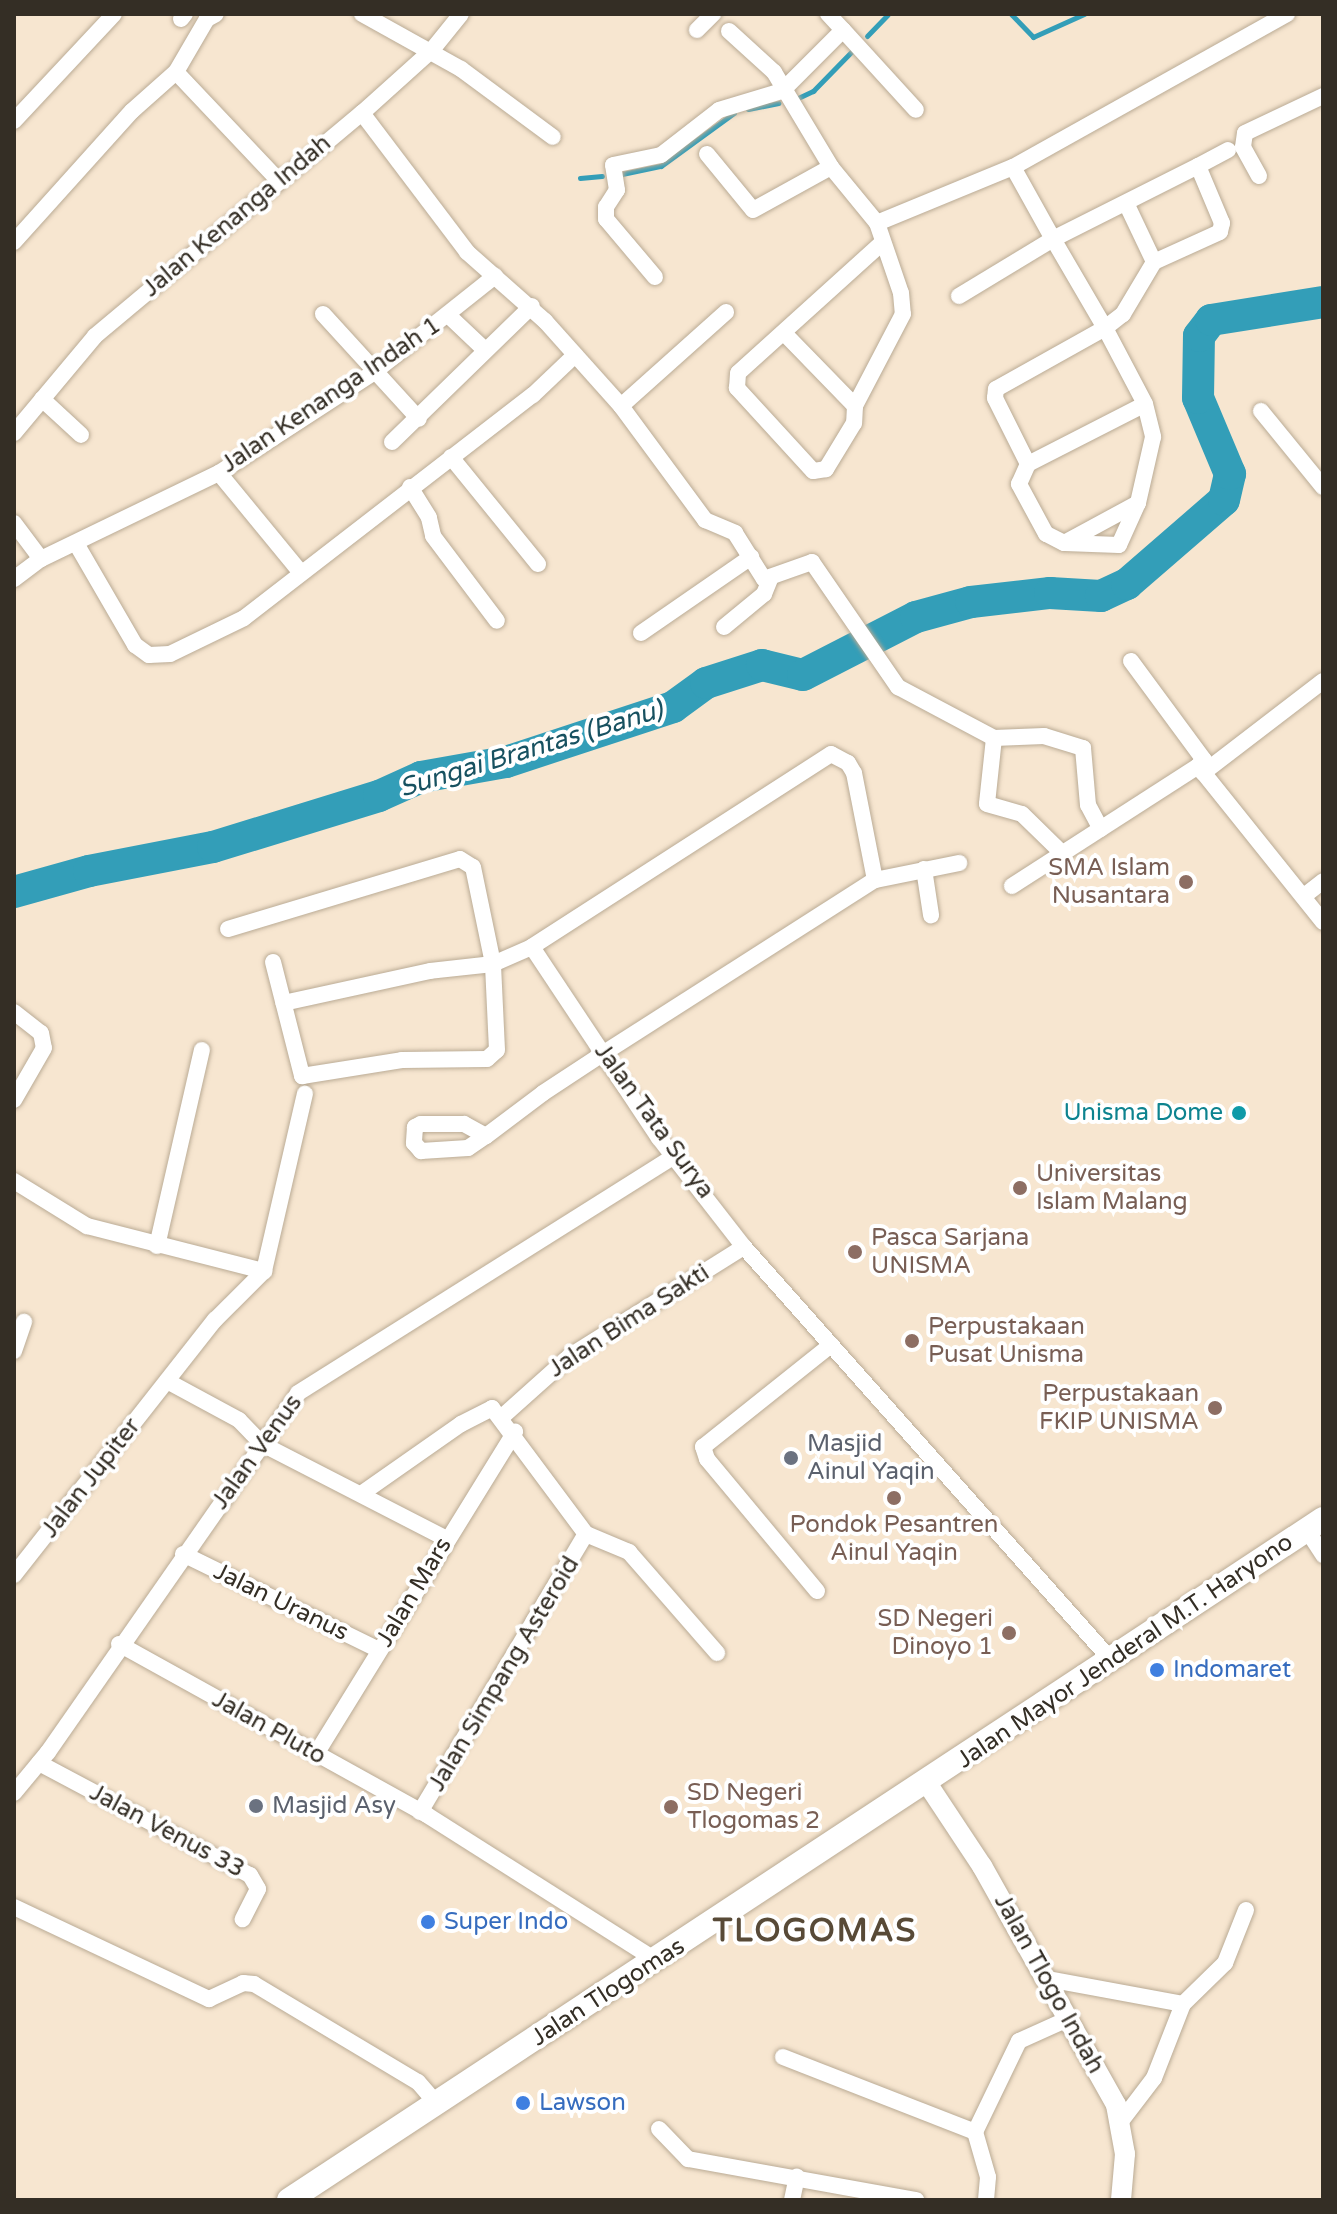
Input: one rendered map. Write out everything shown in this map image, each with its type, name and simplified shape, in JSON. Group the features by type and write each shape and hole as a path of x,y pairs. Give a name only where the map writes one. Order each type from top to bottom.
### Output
{"main road":[{"name":"Jalan Mayor Jenderal M.T. Haryono","path":"927,1783 1315,1525"},
{"name":"Jalan Tlogomas","path":"289,2200 927,1783"}],"street":[{"path":"14,121 114,14"},
{"path":"14,242 132,111 176,72 207,19 216,14"},
{"path":"362,14 432,50 553,137"},
{"name":"Jalan Kenanga Indah","path":"16,425 95,336 362,113 432,50 460,14"},
{"path":"697,30 713,14"},
{"path":"828,14 916,110"},
{"path":"877,223 1013,167 1287,14"},
{"path":"655,277 606,219 606,207 617,190 613,165 661,155 719,110 782,91 843,30"},
{"path":"729,31 765,61 831,167 877,223 883,242 903,314 855,406 854,423 826,469 813,471 737,388 738,373 883,242"},
{"path":"176,72 279,181"},
{"path":"1259,176 1243,147 1245,133 1323,96"},
{"path":"362,113 477,264 532,306 621,406 705,520 735,533 764,579 812,562 876,661 898,687 994,738 1044,736 1083,748 1088,805 1101,829"},
{"path":"959,296 1053,239 1228,150"},
{"path":"707,154 753,210 831,167"},
{"path":"1028,464 995,398 996,389 1105,328 1123,314 1154,262 1220,232 1222,223 1198,166"},
{"path":"1013,167 1145,404 1153,437 1138,503 1119,545 1064,543 1046,534 1019,484 1028,464 1145,404"},
{"path":"1126,203 1154,262"},
{"name":"Jalan Kenanga Indah 1","path":"14,579 41,559 77,545 219,473 373,373 495,276"},
{"path":"392,442 419,419 484,349 532,306"},
{"path":"621,406 726,312"},
{"path":"323,314 373,373 419,419"},
{"path":"448,315 484,349"},
{"path":"784,333 855,406"},
{"path":"77,545 135,645 149,655 170,654 222,630 301,573 533,395 575,355"},
{"path":"42,399 81,435"},
{"path":"1261,411 1323,487"},
{"path":"451,457 538,564"},
{"path":"219,473 301,573"},
{"path":"410,487 429,518 433,536 497,621"},
{"path":"1064,543 1138,503"},
{"path":"16,526 41,559"},
{"path":"641,633 751,557"},
{"path":"724,627 764,594 770,579"},
{"path":"1131,661 1204,760 1200,769"},
{"path":"1012,886 1200,769 1323,681"},
{"path":"994,738 987,804 1022,814 1062,853"},
{"path":"283,1003 430,971 493,964 532,947 831,754 848,763 854,773 875,880"},
{"path":"1200,769 1323,922"},
{"path":"228,929 460,859 473,867 493,964 497,1050 487,1059 402,1060 302,1076 273,962"},
{"path":"486,1136 604,1053 875,880 959,863"},
{"path":"924,869 931,915"},
{"path":"1304,896 1323,881"},
{"name":"Jalan Tata Surya","path":"532,947 673,1157 744,1247 1112,1661"},
{"path":"14,1012 41,1033 44,1048 14,1100"},
{"path":"157,1246 202,1050"},
{"path":"14,1181 87,1226 264,1271 305,1094"},
{"name":"Jalan Venus","path":"14,1793 39,1763 289,1403 313,1381 673,1157"},
{"name":"Jalan Bima Sakti","path":"503,1416 570,1356 744,1247"},
{"name":"Jalan Jupiter","path":"14,1575 215,1320 264,1271"},
{"path":"14,1351 24,1322"},
{"path":"817,1591 707,1459 703,1447 831,1345"},
{"path":"167,1381 239,1420 262,1444 447,1539"},
{"path":"361,1494 479,1413 492,1408 503,1416 515,1432 586,1534 600,1535 629,1552 717,1653"},
{"name":"Jalan Mars","path":"316,1754 515,1432"},
{"path":"1315,1525 1323,1555"},
{"name":"Jalan Simpang Asteroid","path":"420,1812 586,1534"},
{"name":"Jalan Uranus","path":"183,1554 379,1650"},
{"name":"Jalan Pluto","path":"119,1644 420,1812 657,1961"},
{"name":"Jalan Venus 33","path":"39,1763 250,1875 258,1889 243,1919"},
{"name":"Jalan Tlogo Indah","path":"927,1783 1013,1918 1070,2018 1122,2120 1125,2154 1121,2200"},
{"path":"14,1907 209,1999 248,1982 418,2082 436,2103"},
{"path":"1122,2120 1154,2078 1183,2004 1225,1963 1246,1910"},
{"path":"1048,1979 1183,2004"},
{"path":"986,2200 988,2177 975,2132 1019,2041 1070,2018"},
{"path":"783,2057 975,2132"},
{"path":"659,2129 688,2159 916,2200"},
{"path":"792,2200 797,2177"}],"waterway":[{"path":"867,36 888,14"},
{"path":"1011,14 1033,37 1084,14"},
{"path":"798,98 813,91 853,50"},
{"path":"748,109 778,103"},
{"path":"622,174 661,166 734,113"},
{"path":"580,178 602,176"},
{"name":"Sungai Brantas (Banu)","path":"14,892 89,871 213,847 379,796 421,777 506,762 673,707 706,683 762,665 803,675 916,617 971,602 1050,593 1101,596 1127,584 1224,500 1230,474 1198,398 1199,336 1211,320 1323,302"}],"place":[{"name":"SMA Islam Nusantara","path":"1186,882"},
{"name":"Unisma Dome","path":"1239,1113"},
{"name":"Universitas Islam Malang","path":"1020,1188"},
{"name":"Pasca Sarjana UNISMA","path":"855,1252"},
{"name":"Perpustakaan Pusat Unisma","path":"912,1341"},
{"name":"Perpustakaan FKIP UNISMA","path":"1215,1408"},
{"name":"Masjid Ainul Yaqin","path":"791,1458"},
{"name":"Pondok Pesantren Ainul Yaqin","path":"894,1498"},
{"name":"SD Negeri Dinoyo 1","path":"1009,1633"},
{"name":"Indomaret","path":"1157,1670"},
{"name":"Masjid Asy","path":"256,1806"},
{"name":"SD Negeri Tlogomas 2","path":"671,1807"},
{"name":"Super Indo","path":"428,1922"},
{"name":"Lawson","path":"523,2103"}],"district":[{"name":"TLOGOMAS","path":"815,1931"}]}
